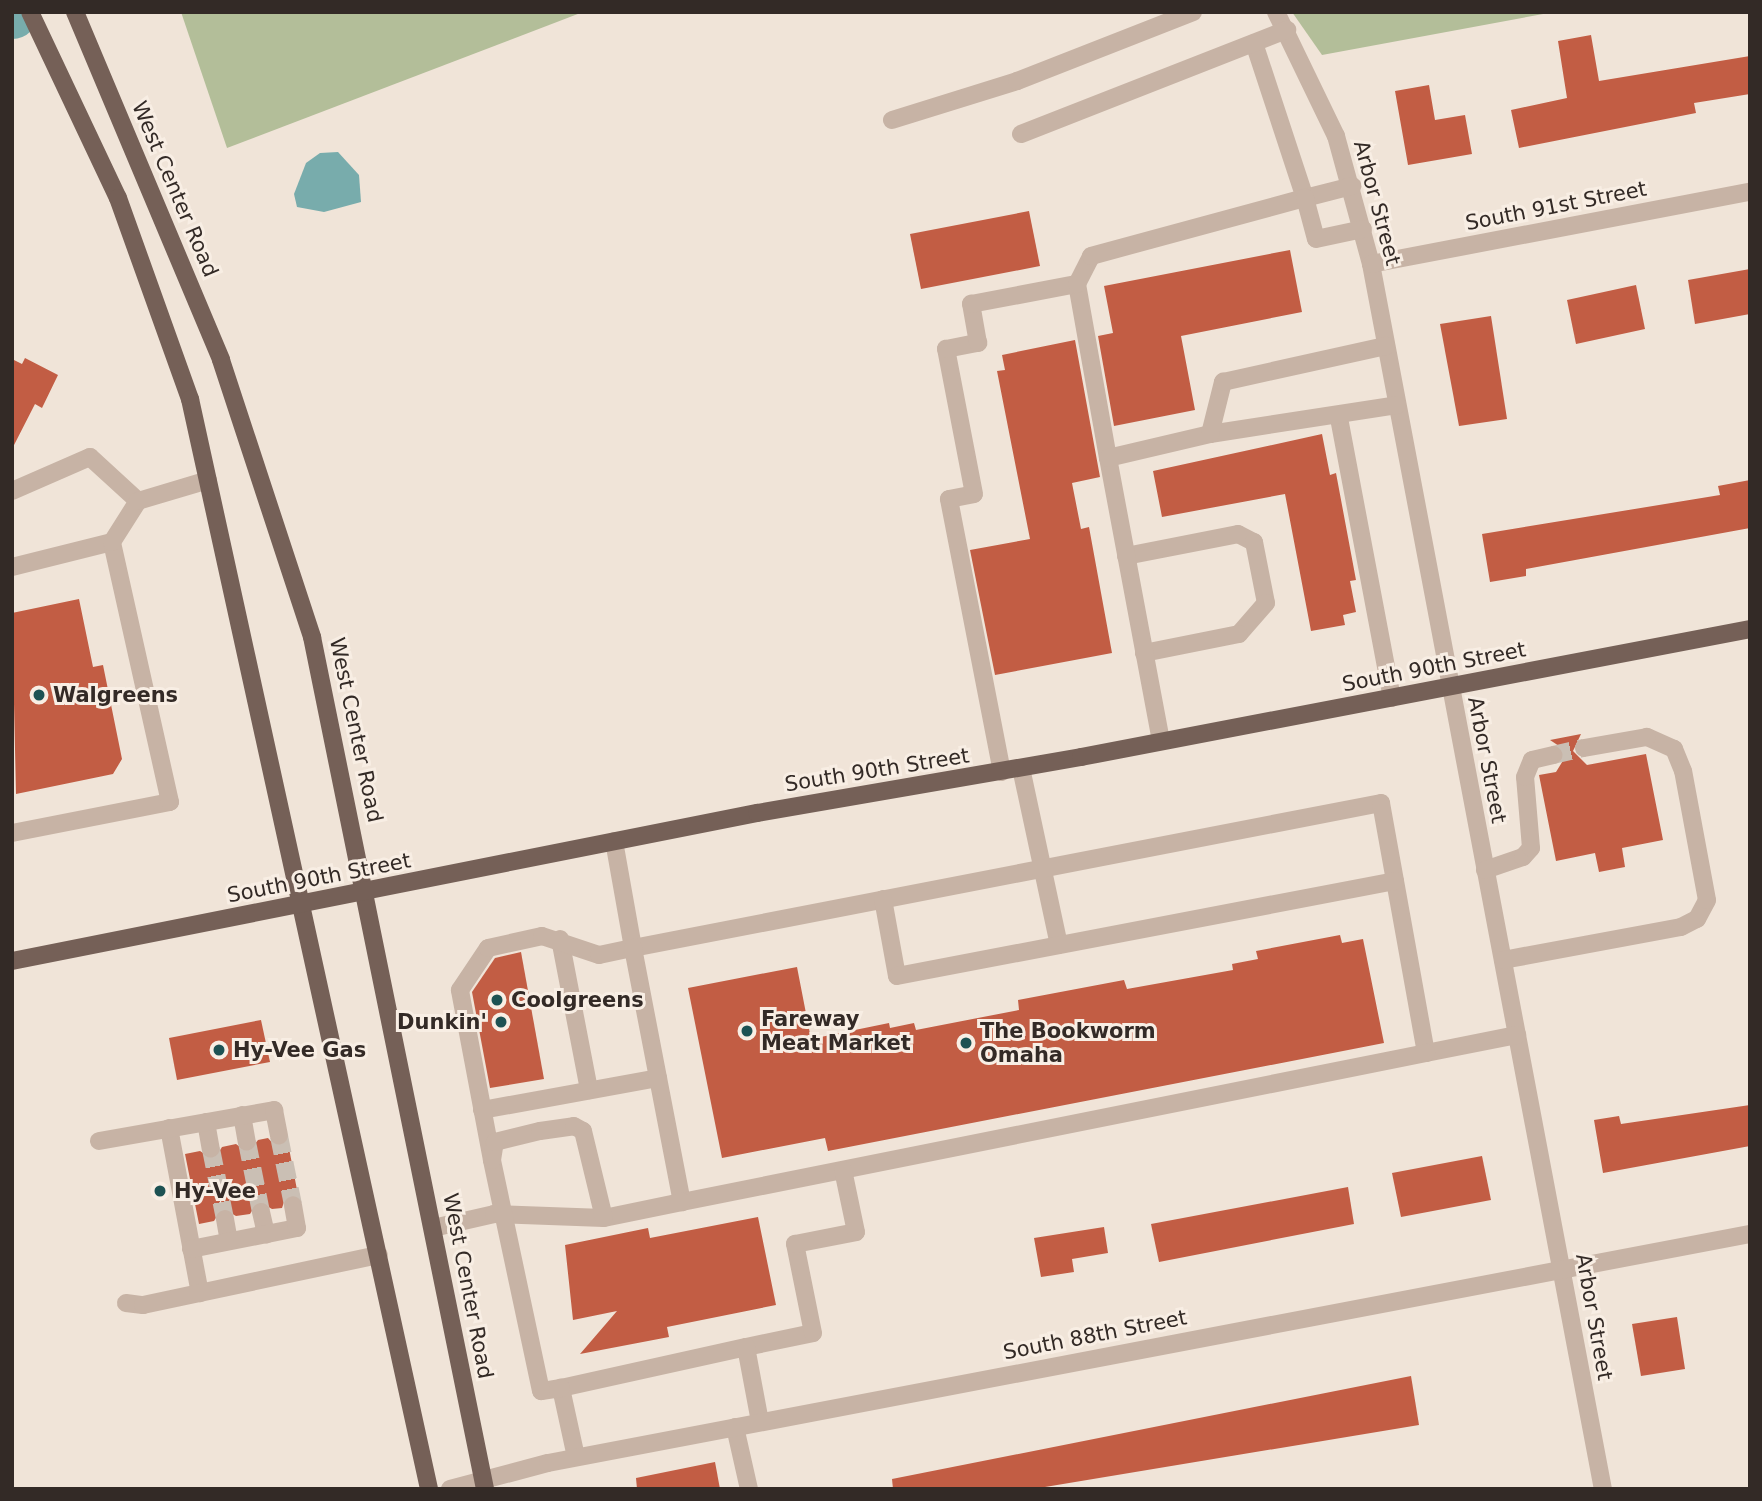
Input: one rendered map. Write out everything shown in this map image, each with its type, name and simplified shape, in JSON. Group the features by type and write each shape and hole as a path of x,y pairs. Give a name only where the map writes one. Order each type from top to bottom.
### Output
{"main road":[{"path":"30,12 118,198 187,388 304,905 429,1489"},
{"name":"West Center Road","path":"75,12 221,360 300,593 367,892 484,1483"},
{"name":"South 90th Street","path":"12,961 304,905 614,841 1002,772 1750,629"}],"street":[{"path":"892,120 1017,81 1193,12"},
{"name":"Arbor Street","path":"1276,12 1315,85 1352,186 1371,264 1603,1489"},
{"path":"1021,134 1287,30"},
{"path":"1254,43 1316,239 1363,229"},
{"path":"1161,741 1077,284 1091,256 1199,231 1352,186"},
{"name":"South 91st Street","path":"1371,264 1750,192"},
{"path":"1002,772 949,499 974,494 946,349 978,343 971,304 1077,284"},
{"path":"1210,434 1223,382 1386,346"},
{"path":"1108,458 1210,434 1339,418 1397,405"},
{"path":"1339,418 1392,698"},
{"path":"12,491 90,457 138,501"},
{"path":"12,833 170,802 113,542 138,501 208,481"},
{"path":"1126,556 1238,534 1254,542 1266,603 1239,634 1144,653"},
{"path":"12,567 113,542"},
{"path":"1503,960 1681,927 1698,919 1707,900 1683,771 1674,749 1647,737 1584,748"},
{"path":"1485,870 1522,857 1531,848 1525,777 1532,760 1553,755"},
{"path":"1021,768 1059,945"},
{"path":"843,1170 856,1233 795,1244 813,1332 541,1391 461,1011 460,990 467,972 488,948 542,936 560,939 599,955 1381,803 1426,1053"},
{"path":"614,841 682,1202"},
{"path":"883,900 897,976 1395,881"},
{"path":"560,939 589,1090"},
{"path":"433,1228 503,1214 604,1219 1517,1035"},
{"path":"481,1110 658,1078"},
{"path":"99,1141 274,1110 279,1136"},
{"path":"242,1115 247,1142"},
{"path":"206,1122 211,1149"},
{"path":"492,1160 495,1142 503,1138 574,1126 583,1131 604,1219"},
{"path":"169,1128 200,1293"},
{"path":"191,1249 297,1228 293,1205"},
{"path":"261,1212 265,1234"},
{"path":"225,1219 229,1241"},
{"name":"South 88th Street","path":"450,1489 484,1483 576,1457 1750,1234"},
{"path":"126,1303 143,1305 379,1255"},
{"path":"746,1347 760,1422"},
{"path":"561,1388 576,1457"},
{"path":"735,1427 749,1489"}],"green space":[{"path":"181,12 583,12 227,148"},
{"path":"1292,12 1554,12 1322,55"}],"water":[{"path":"338,152 359,175 361,202 324,212 297,207 294,194 306,163 320,153"}],"building":[{"path":"1591,35 1599,81 1750,56 1750,94 1694,103 1696,113 1519,148 1511,110 1567,98 1558,41"},
{"path":"1429,85 1435,120 1465,115 1472,154 1408,165 1395,91"},
{"path":"1029,211 1040,266 921,289 910,234"},
{"path":"1290,250 1302,312 1181,336 1195,410 1114,426 1098,336 1113,333 1104,286"},
{"path":"1750,269 1750,314 1695,324 1688,280"},
{"path":"1636,285 1645,329 1576,344 1567,300"},
{"path":"1491,316 1507,419 1459,426 1440,324"},
{"path":"1075,340 1100,477 1072,483 1081,529 1089,527 1112,653 995,675 970,550 1030,539 997,371 1005,370 1002,355"},
{"path":"25,358 58,375 42,408 35,404 12,449 12,359 22,364"},
{"path":"1322,434 1330,475 1336,473 1356,580 1350,581 1356,612 1343,615 1345,625 1311,631 1285,494 1162,517 1153,471"},
{"path":"1750,480 1750,528 1526,569 1526,576 1490,582 1482,534 1720,495 1718,486"},
{"path":"79,599 93,667 103,665 122,759 113,774 16,794 12,613"},
{"path":"1581,734 1573,751 1587,765 1646,754 1663,840 1622,848 1625,867 1599,872 1595,853 1556,861 1539,775 1556,772 1564,759 1562,748 1550,740"},
{"path":"1340,935 1342,943 1363,939 1384,1043 828,1151 825,1138 722,1158 688,988 797,967 811,1039 889,1023 890,1028 914,1023 916,1030 1019,1010 1018,1000 1124,980 1127,989 1233,970 1232,964 1258,959 1256,951"},
{"path":"521,952 544,1079 490,1088 472,992 495,958"},
{"name":"Hy-Vee Gas","path":"261,1020 270,1062 177,1080 169,1038"},
{"path":"1750,1105 1750,1146 1603,1173 1594,1120 1619,1116 1621,1124"},
{"path":"268,1138 276,1147 288,1143 298,1195 286,1196 282,1208 272,1209 258,1201 250,1214 236,1216 222,1208 214,1221 199,1224 185,1154 200,1151 214,1160 222,1147 236,1144 248,1153 258,1140"},
{"path":"1482,1156 1491,1200 1401,1217 1392,1173"},
{"path":"1348,1187 1354,1224 1159,1262 1151,1224"},
{"path":"758,1217 776,1305 667,1327 669,1337 580,1354 617,1311 573,1320 565,1245 648,1228 650,1238"},
{"path":"1104,1227 1108,1253 1072,1259 1074,1272 1041,1277 1034,1238"},
{"path":"1677,1317 1685,1369 1641,1376 1632,1324"},
{"path":"1411,1376 1419,1425 1033,1489 893,1489 892,1479"},
{"path":"715,1462 720,1489 637,1489 636,1478"}],"tunnel":[{"path":"1553,755 1584,748"},
{"path":"279,1136 293,1205"},
{"path":"247,1142 261,1212"},
{"path":"211,1149 225,1219"}],"place":[{"name":"Walgreens","path":"39,695"},
{"name":"Coolgreens","path":"497,1000"},
{"name":"Dunkin'","path":"501,1022"},
{"name":"Fareway Meat Market","path":"747,1031"},
{"name":"The Bookworm Omaha","path":"966,1043"},
{"name":"Hy-Vee Gas","path":"219,1050"},
{"name":"Hy-Vee","path":"160,1191"}]}
